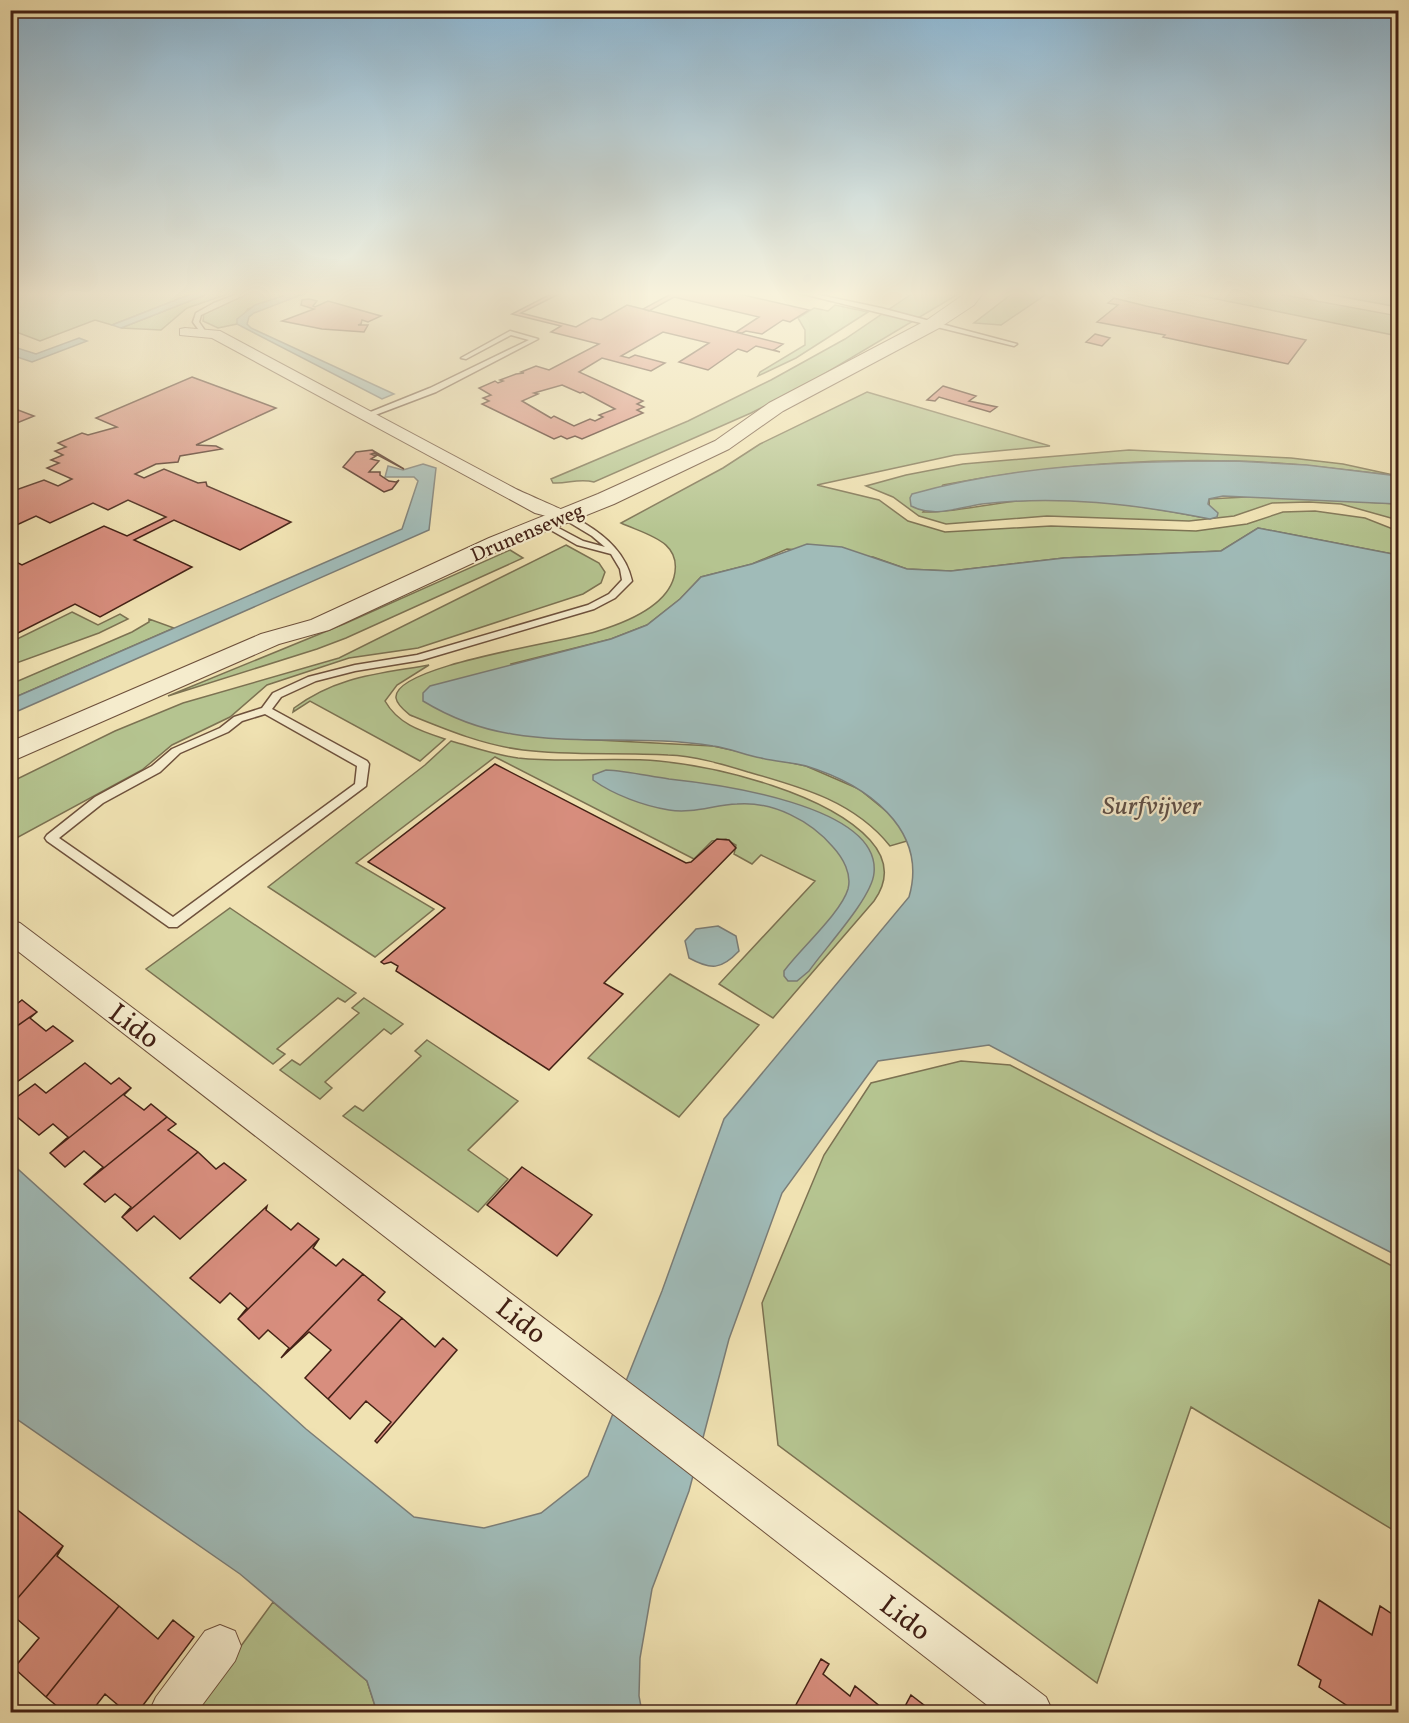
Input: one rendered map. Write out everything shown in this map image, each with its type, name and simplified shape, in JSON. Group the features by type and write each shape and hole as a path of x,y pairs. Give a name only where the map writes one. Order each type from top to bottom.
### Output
{"street":[{"path":"289,373 550,516"},
{"name":"Drunenseweg","path":"10,753 270,639 320,625 497,543 776,407 837,373"},
{"name":"Lido","path":"10,930 526,1322 739,1490 1031,1713"},
{"path":"171,1713 220,1646"}],"lane":[{"path":"367,415 433,390 466,373"},
{"path":"550,516 580,543 615,552"},
{"path":"266,710 363,764 360,786 173,924 51,838 99,800 156,769 176,751 224,730 238,719 266,710 277,695 312,679 355,668 418,658 591,607 612,596 627,580 626,566 615,552 597,536 550,516"}],"green space":[{"path":"783,373 825,373 751,413 594,482 553,483 551,479 688,421"},
{"path":"867,392 1050,446 955,455 817,485 879,500 908,521 945,532 1051,526 1196,531 1247,524 1283,512 1315,511 1365,518 1398,531 1398,555 1258,528 1221,551 1064,558 951,571 907,569 873,557 787,549 752,564 701,577 680,599 647,625 611,639 511,664 558,738 713,746 806,766 859,789 897,820 907,841 890,846 860,818 825,798 807,790 728,766 678,756 559,753 508,748 424,721 401,708 396,698 402,686 422,675 485,656 598,631 643,612 670,588 674,577 673,555 661,541 621,523 723,468 760,444"},
{"path":"1129,450 1291,458 1343,464 1398,476 1256,462 1198,460 1088,465 1015,473 943,485 923,512 950,511 1018,501 1077,500 1122,504 1209,519 1189,521 1047,516 946,524 919,516 893,497 866,486 906,475 963,464"},
{"path":"1264,496 1398,504 1398,520 1341,504 1309,502 1272,503 1234,516 1210,519 1209,499"},
{"path":"566,545 599,563 605,572 601,583 583,594 418,648 349,658 267,685 230,717 172,745 142,770 11,841 11,782 115,731 183,703 339,658"},
{"path":"510,550 523,558 346,638 168,696 344,624"},
{"path":"72,612 98,625 120,614 128,619 99,633 11,665 11,642"},
{"path":"149,619 174,628 11,699 11,684 132,632 149,622"},
{"path":"429,665 397,685 385,701 396,716 403,721 419,730 445,739 420,761 310,701 293,712 294,708 310,697 342,683 375,674"},
{"path":"451,741 518,758 641,760 684,764 712,769 772,786 828,809 870,840 883,863 882,885 874,901 773,1018 719,984 815,881 761,855 752,864 734,854 736,845 726,839 712,841 694,859 495,757 356,863 434,909 375,957 268,887 425,765"},
{"path":"230,908 356,993 345,1002 338,998 277,1049 285,1054 273,1064 146,969"},
{"path":"670,974 759,1025 679,1117 588,1058"},
{"path":"364,998 403,1024 391,1034 384,1029 325,1082 332,1088 320,1099 280,1070 292,1060 300,1065 359,1013 352,1008"},
{"path":"427,1040 518,1101 468,1150 508,1179 478,1212 343,1116 355,1106 363,1111 421,1056 415,1051"},
{"path":"961,1061 1010,1065 1398,1269 1398,1533 1191,1407 1097,1683 778,1445 762,1303 824,1155 871,1083"},
{"path":"273,1602 367,1681 377,1712 268,1712 262,1708 259,1712 193,1712"}],"water":[{"path":"333,373 349,373 394,394 382,399"},
{"path":"1235,461 1307,465 1398,476 1398,504 1223,496 1209,499 1208,504 1218,513 1217,517 1210,519 1096,502 1011,501 937,512 920,510 911,506 912,494 992,476 1032,470 1154,462"},
{"path":"423,464 436,468 429,530 11,714 11,699 402,529 418,481 414,477 385,477 388,466 403,470"},
{"name":"Surfvijver","path":"1258,528 1398,555 1398,1256 1157,1134 989,1045 878,1061 782,1193 729,1339 689,1491 652,1589 640,1658 639,1696 642,1712 377,1712 367,1681 240,1574 11,1415 10,1162 306,1429 414,1517 484,1528 541,1513 588,1476 662,1291 724,1119 909,897 913,872 910,850 901,830 887,812 870,797 850,784 806,766 719,747 688,743 562,739 500,732 444,713 423,701 423,693 430,686 611,639 647,625 680,599 701,577 752,564 807,544 842,547 907,569 951,571 1064,558 1221,551"},
{"path":"606,770 722,786 792,802 825,815 852,830 869,850 874,873 871,883 857,909 809,971 797,981 788,981 784,976 784,971 829,920 844,899 848,889 849,878 846,866 833,847 802,821 777,809 764,806 737,804 678,811 640,803 593,780 593,775"},
{"path":"718,926 736,936 739,951 727,962 716,966 704,965 689,958 685,941 696,929"}],"building":[{"path":"582,373 643,401 637,404 644,407 637,410 643,413 582,439 575,436 567,439 561,436 554,439 482,404 489,401 483,398 491,395 479,388 495,381 498,383 516,374","holes":["562,385 580,393 583,392 615,409 599,415 603,417 595,421 590,419 574,426 554,416 551,418 522,401 538,394 534,393"]},
{"path":"192,377 276,408 196,445 216,446 222,449 180,456 178,462 156,464 135,474 144,478 164,469 198,483 206,482 207,486 291,522 240,550 174,520 134,540 192,567 100,617 75,604 10,637 10,559 22,565 104,526 127,536 166,517 128,500 108,510 93,503 50,523 36,516 10,528 10,492 44,480 58,486 72,479 47,468 59,463 51,460 63,455 55,451 66,447 58,443 82,433 88,435 117,427 96,418"},
{"path":"943,386 976,396 969,401 997,407 990,412 939,397 935,401 927,400"},
{"path":"10,407 34,416 17,423 10,420"},
{"path":"372,450 404,469 374,453 371,454 376,456 371,459 379,461 369,472 380,472 380,475 389,481 399,480 392,489 384,492 343,467 356,452"},
{"path":"495,764 686,863 691,862 717,839 729,840 736,848 604,983 623,994 549,1070 396,971 398,966 391,962 384,964 381,962 445,908 368,862"},
{"path":"22,1000 37,1012 10,1031 10,1002 14,1006"},
{"path":"37,1012 30,1018 46,1031 53,1026 73,1041 10,1087 10,1031"},
{"path":"85,1063 111,1084 119,1078 131,1088 50,1153 68,1137 53,1124 39,1135 10,1111 10,1102 35,1084 46,1093"},
{"path":"131,1088 124,1095 144,1110 151,1104 167,1117 84,1184 103,1167 84,1151 65,1167 50,1153"},
{"path":"167,1117 176,1124 168,1130 198,1152 122,1217 131,1207 115,1194 105,1202 84,1184"},
{"path":"198,1152 216,1169 224,1163 246,1180 180,1239 154,1216 137,1231 122,1217"},
{"path":"522,1167 592,1215 557,1256 487,1205"},
{"path":"267,1206 266,1210 291,1230 298,1223 319,1239 238,1319 247,1308 230,1293 220,1303 190,1278"},
{"path":"319,1239 313,1248 336,1266 343,1259 363,1274 281,1358 289,1348 268,1330 259,1339 238,1319"},
{"path":"363,1274 385,1292 378,1300 402,1318 328,1399 305,1378 331,1350 309,1332 281,1358"},
{"path":"402,1318 435,1347 443,1338 457,1350 377,1443 375,1441 391,1422 366,1401 350,1419 328,1399"},
{"path":"10,1504 63,1546 10,1607"},
{"path":"63,1546 57,1556 119,1606 46,1697 14,1668 39,1638 10,1613 10,1607"},
{"path":"1319,1600 1372,1635 1380,1606 1398,1618 1398,1712 1350,1712 1349,1707 1319,1687 1321,1680 1298,1665"},
{"path":"119,1606 158,1639 173,1620 194,1637 138,1712 126,1712 105,1694 91,1712 64,1712 46,1697"},
{"path":"821,1659 829,1664 823,1674 850,1696 855,1686 887,1712 792,1712"},
{"path":"911,1695 929,1709 927,1712 902,1712"}]}
